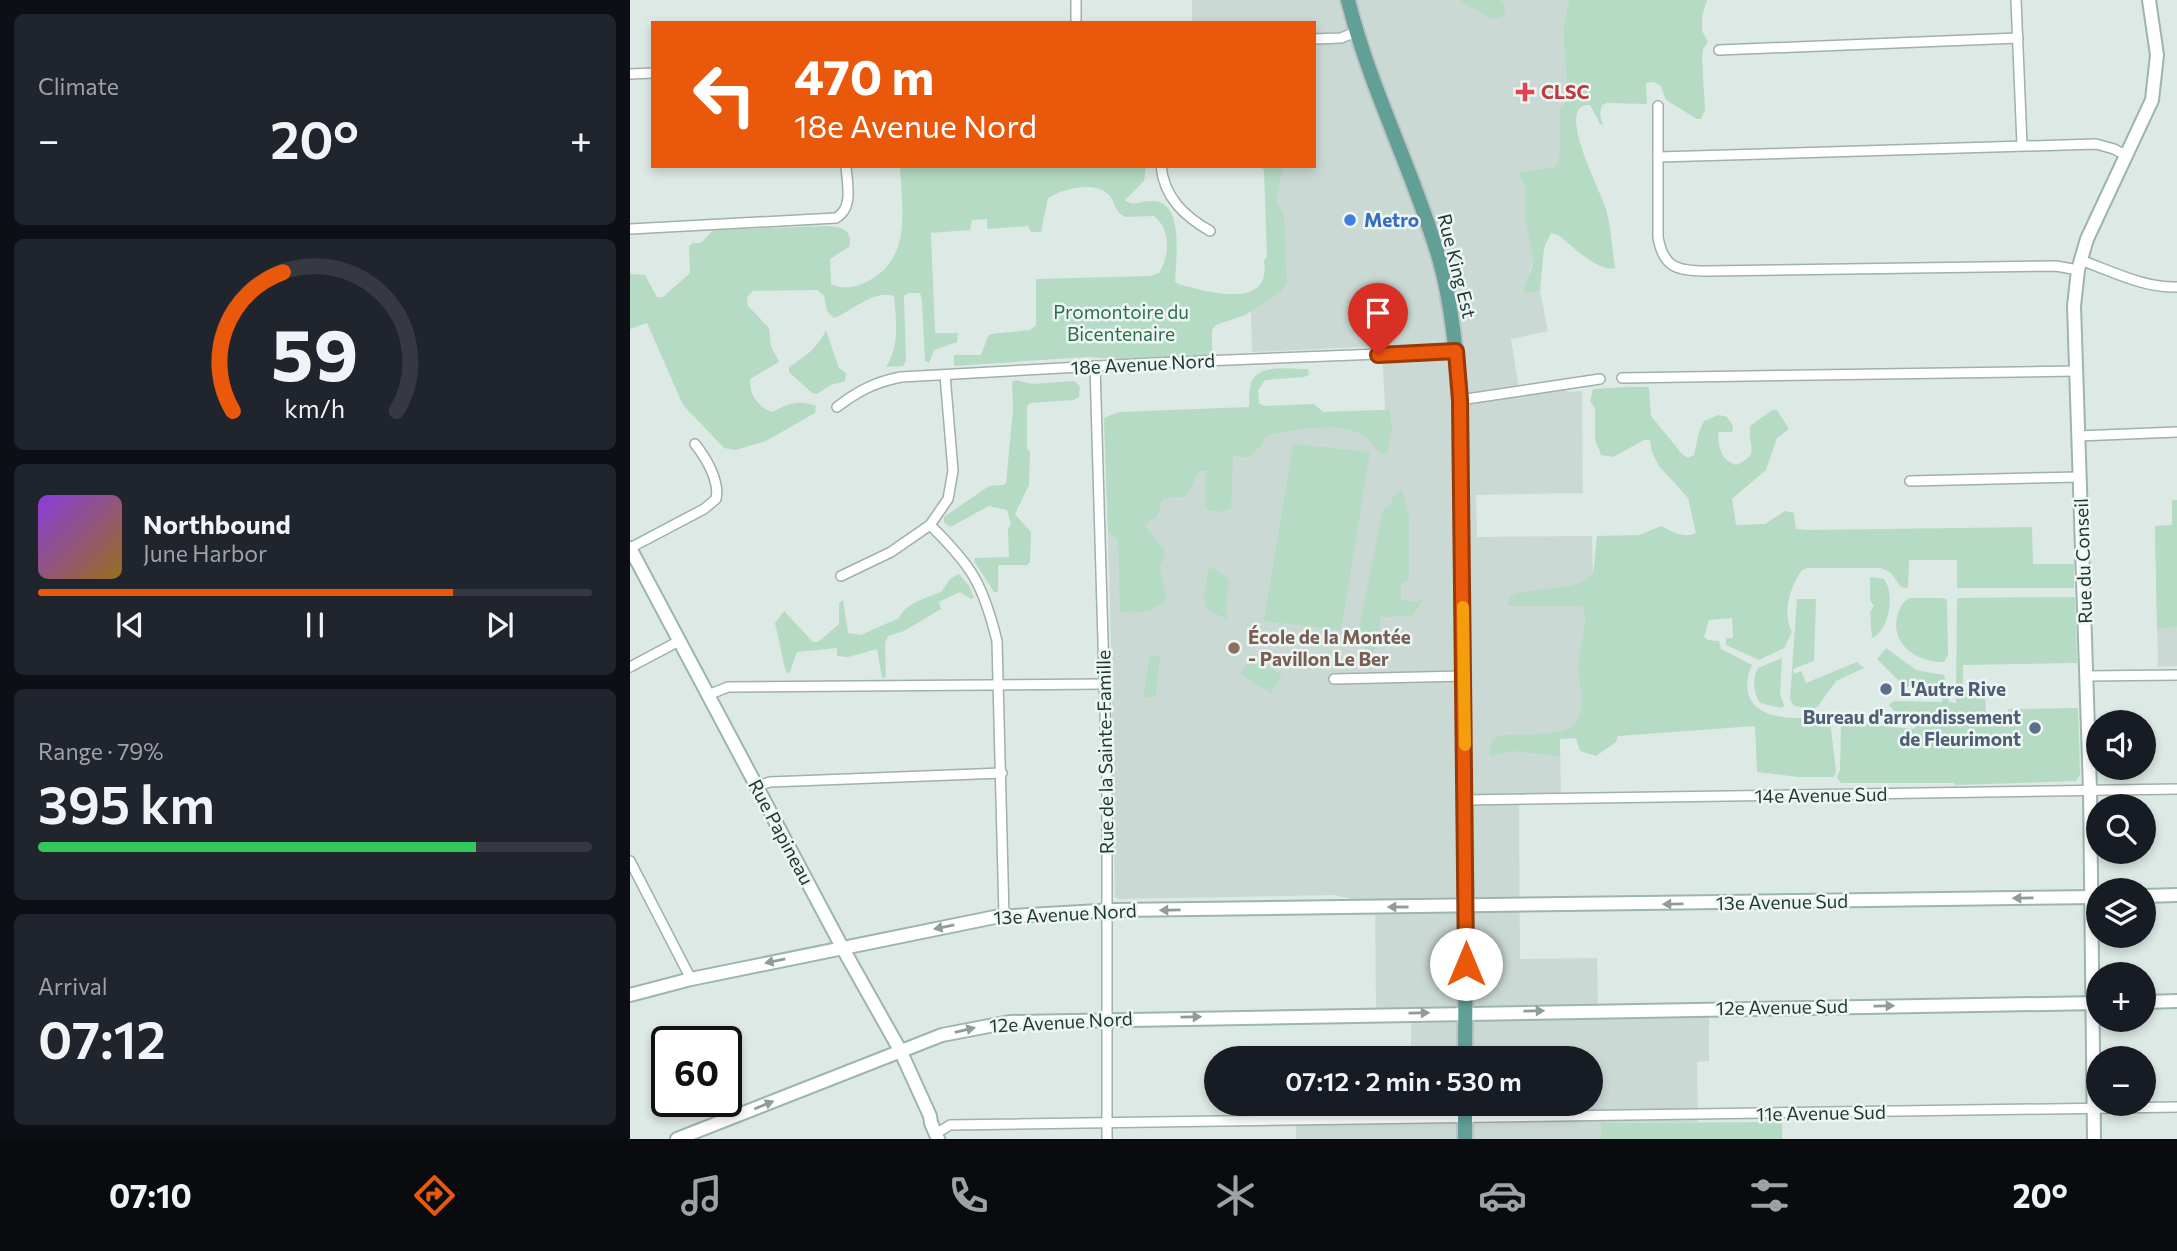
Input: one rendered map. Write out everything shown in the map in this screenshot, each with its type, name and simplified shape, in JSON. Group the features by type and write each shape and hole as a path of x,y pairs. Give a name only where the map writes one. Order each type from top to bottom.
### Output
{"main road":[{"name":"Rue King Est","path":"1348,0 1356,33 1438,255 1450,305 1456,351 1460,400 1464,676 1465,1046"},
{"name":"Rue du Conseil","path":"2094,878 2074,306 2079,265 2092,224 2146,115 2155,83 2156,38 2149,0"},
{"name":"Rue Papineau","path":"630,548 842,947 900,1050 942,1136"},
{"path":"2156,896 2177,895"},
{"name":"13e Avenue Sud","path":"1466,907 2086,897"},
{"name":"13e Avenue Nord","path":"630,995 691,979 1004,915 1106,910 1466,907"},
{"path":"2156,1002 2177,1002"},
{"name":"12e Avenue Sud","path":"1465,1012 2086,1003"},
{"name":"12e Avenue Nord","path":"677,1139 900,1050 942,1035 996,1023 1106,1018 1465,1012"},
{"path":"1465,1116 1465,1139"},
{"name":"Rue du Conseil","path":"2094,1116 2094,1139"}],"street":[{"path":"1076,0 1076,21"},
{"path":"2016,0 2022,145"},
{"path":"1316,39 1341,38 1356,33"},
{"path":"1719,50 2018,38"},
{"path":"630,74 651,73"},
{"path":"1658,106 1660,248 1664,258 1675,268 1706,271 2079,265 2142,283 2177,287"},
{"path":"1658,158 2096,144 2127,156"},
{"path":"630,229 836,218 845,211 848,204 846,168"},
{"path":"1161,168 1171,199 1210,231"},
{"name":"18e Avenue Nord","path":"837,407 858,391 901,377 1456,351"},
{"name":"Rue de la Sainte-Famille","path":"1095,366 1107,779 1107,1139"},
{"path":"1622,378 2075,371"},
{"path":"841,576 891,552 930,526 948,499 953,471 945,375"},
{"path":"1460,400 1600,379"},
{"path":"2078,436 2177,432"},
{"path":"630,548 704,509 716,499 716,484 705,458 695,444"},
{"path":"1910,481 2079,477"},
{"path":"930,526 953,548 973,573 987,601 997,641 1004,915"},
{"path":"630,667 679,641"},
{"path":"2087,677 2177,675"},
{"path":"1334,679 1464,676"},
{"path":"708,695 727,687 1105,684"},
{"path":"757,786 771,782 1002,773"},
{"name":"14e Avenue Sud","path":"1465,800 2177,789"},
{"path":"630,862 691,979"},
{"name":"11e Avenue Sud","path":"2156,1107 2177,1107"},
{"name":"11e Avenue Sud","path":"1603,1110 2086,1108"},
{"name":"11e Avenue Sud","path":"942,1136 950,1125 1107,1124 1327,1116"}],"shaded area":[{"path":"1192,0 1569,0 1563,29 1570,98 1560,107 1559,161 1556,167 1518,172 1528,199 1526,225 1534,262 1525,294 1540,291 1548,331 1511,339 1520,396 1564,390 1582,391 1583,493 1476,495 1477,537 1592,536 1597,737 1560,739 1561,799 1519,800 1520,959 1597,958 1598,1009 1709,1008 1709,1061 1697,1062 1698,1122 1601,1123 1601,1139 1296,1139 1296,1121 1411,1116 1603,1116 1603,1046 1411,1046 1411,1013 1376,1014 1375,899 1352,899 1334,895 1115,897 1104,418 1385,410 1382,346 1252,352 1251,310 1274,297 1271,168 1316,168 1316,21 1192,21"},
{"path":"2155,526 2177,526 2177,666 2158,667"}],"green space":[{"path":"1459,0 1500,0 1506,11 1502,17 1492,19"},
{"path":"1569,0 1707,0 1702,16 1702,31 1708,42 1702,57 1705,110 1701,119 1697,119 1666,100 1661,86 1654,82 1646,83 1647,104 1602,105 1600,114 1603,125 1590,105 1580,108 1576,118 1577,132 1606,209 1615,268 1593,262 1558,235 1551,233 1544,248 1540,291 1525,294 1523,289 1534,262 1526,225 1526,188 1518,172 1555,167 1559,161 1560,107 1570,98 1563,29"},
{"name":"Promontoire du Bicentenaire","path":"900,168 1146,168 1144,181 1125,200 1134,203 1162,203 1169,210 1176,232 1175,281 1204,291 1247,293 1258,287 1264,277 1264,261 1267,257 1262,168 1283,168 1276,201 1284,215 1287,282 1280,293 1245,315 1216,325 1212,330 1212,355 1119,359 1086,357 954,366 954,355 981,355 991,334 1030,330 1036,325 1036,279 1150,276 1159,273 1167,251 1166,235 1160,221 1154,216 1125,217 1118,212 1109,195 1103,190 1088,187 1070,189 1048,198 1041,232 1031,232 1028,226 987,229 987,219 972,220 970,230 931,233 935,333 958,333 957,342 934,350 929,363 925,361 920,293 904,296 906,361 903,366 886,367 895,341 894,296 871,298 834,318 827,311 824,296 817,290 753,291 747,297 748,306 769,328 771,346 779,362 750,379 755,399 772,412 798,403 816,406 815,413 766,441 736,450 724,448 683,405 647,323 630,329 630,274 645,275 657,297 663,297 690,273 689,246 701,243 713,230 826,226 845,230 850,241 849,247 830,259 831,284 846,287 862,284 878,275 890,263 897,249 901,234"},
{"path":"826,330 839,368 846,373 845,381 831,385 817,394 812,393 789,372 789,367 815,347"},
{"path":"1278,368 1308,369 1309,375 1304,377 1265,380 1258,390 1259,403 1264,406 1314,404 1323,412 1389,410 1392,428 1387,453 1381,453 1367,439 1344,428 1317,428 1266,436 1261,446 1248,457 1233,456 1231,508 1219,512 1206,509 1206,471 1199,471 1186,496 1163,499 1157,517 1145,526 1165,551 1160,568 1166,599 1157,607 1145,611 1120,612 1118,540 1108,531 1104,418 1119,412 1249,407 1250,386 1258,374"},
{"path":"1016,380 1032,384 1074,381 1080,386 1079,397 1074,400 1030,403 1027,406 1029,485 1015,514 1031,532 1030,562 1027,565 998,565 998,592 994,592 974,561 975,558 1009,557 1008,528 1011,525 1007,510 989,506 950,527 944,522 944,517 989,486 1006,483 1013,410 1012,382"},
{"path":"1649,387 1651,416 1688,458 1694,455 1704,421 1719,415 1727,417 1733,426 1732,432 1718,432 1721,452 1727,460 1736,465 1744,461 1752,450 1750,426 1772,410 1777,410 1789,429 1777,438 1766,470 1732,499 1736,525 1765,524 1785,511 1794,513 1796,529 1808,530 2032,527 2033,564 2074,564 2074,588 1957,588 1957,560 1909,560 1908,588 1901,587 1890,572 1881,568 1807,568 1802,570 1791,592 1788,616 1792,632 1784,648 1759,660 1726,645 1726,638 1733,638 1732,618 1709,620 1704,637 1719,641 1721,649 1752,665 1747,689 1752,702 1760,709 1780,717 1826,718 1830,721 1836,771 1834,777 1798,777 1757,772 1755,726 1618,736 1616,742 1596,756 1580,751 1576,738 1560,739 1560,756 1512,751 1491,756 1489,753 1495,738 1566,730 1579,717 1581,709 1579,666 1585,618 1582,606 1508,606 1510,596 1531,590 1574,585 1593,574 1597,536 1639,535 1661,526 1682,535 1696,533 1688,498 1659,466 1650,440 1644,440 1613,457 1601,455 1595,439 1595,408 1590,401 1593,389"},
{"path":"1293,444 1370,452 1341,630 1264,621"},
{"path":"1402,489 1409,516 1409,573 1408,580 1401,584 1401,600 1423,600 1412,616 1380,617 1380,643 1371,654 1366,652 1360,624 1383,509 1390,506 1393,497"},
{"path":"2172,500 2177,500 2177,627 2157,628 2155,526 2172,525"},
{"path":"1212,567 1228,579 1226,619 1207,609 1204,599 1208,570"},
{"path":"959,574 969,586 974,598 971,599 960,592 939,602 941,609 904,631 888,636 885,643 886,677 882,678 877,649 848,657 837,656 837,648 797,652 790,672 786,673 775,623 784,611 813,642 818,642 839,624 839,603 843,600 848,633 861,635 899,618 912,604 941,592 951,578"},
{"path":"1870,577 1884,579 1890,602 1883,628 1872,638 1870,612 1874,606 1870,600"},
{"path":"2075,597 2077,663 1963,665 1963,689 1985,689 1986,717 2003,717 2003,713 2008,713 2008,709 2078,708 2080,775 2076,781 1955,785 1841,783 1837,777 1840,770 1841,722 1913,729 1920,718 1897,715 1889,705 1894,701 1942,702 1942,688 1918,689 1917,686 1908,686 1907,689 1877,659 1886,648 1916,670 1944,675 1949,702 1956,703 1957,598"},
{"path":"1909,598 1947,600 1948,655 1944,662 1916,656 1902,644 1896,627 1897,617 1901,606"},
{"path":"1797,599 1816,599 1814,661 1793,669 1794,674 1801,671 1806,683 1857,662 1864,668 1836,681 1814,709 1794,706 1790,699"},
{"path":"1150,655 1160,656 1155,697 1143,698"},
{"path":"1252,657 1282,675 1271,693 1241,674"},
{"path":"1782,658 1780,693 1784,706 1781,708 1760,703 1754,686 1758,668"},
{"path":"1782,1122 1782,1139 1601,1139 1601,1123"}],"slow traffic":[{"path":"1463,607 1465,745"}],"place":[{"name":"CLSC","path":"1525,92"},
{"name":"Metro","path":"1350,220"},
{"name":"École de la Montée - Pavillon Le Ber","path":"1234,648"},
{"name":"L'Autre Rive","path":"1886,689"},
{"name":"Bureau d'arrondissement de Fleurimont","path":"2035,728"}],"route":[{"path":"1378,355 1456,351 1460,400 1464,624 1466,964"}]}
